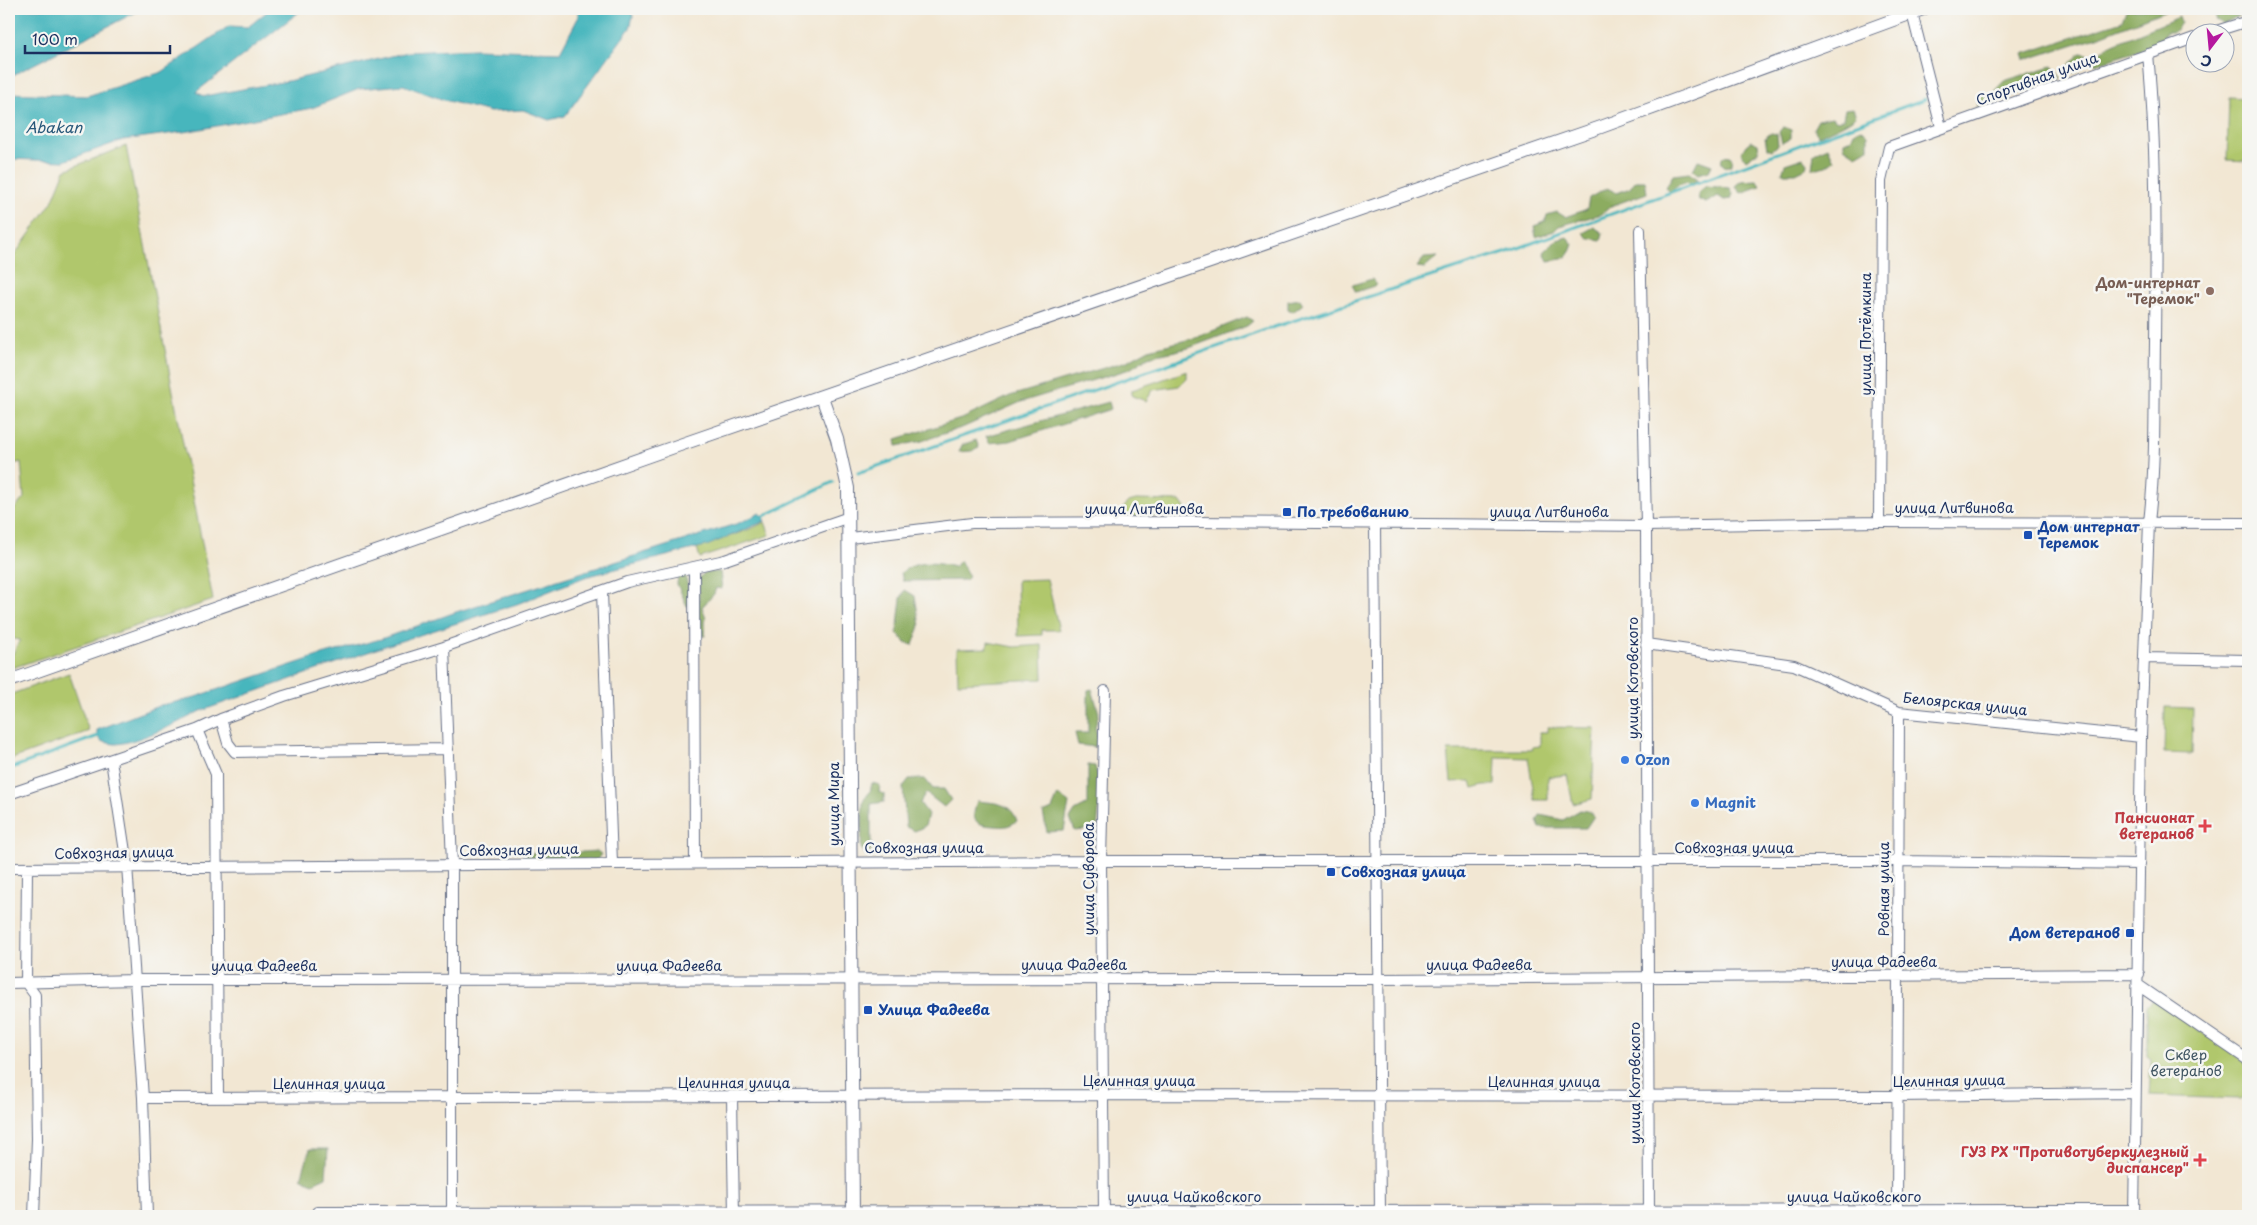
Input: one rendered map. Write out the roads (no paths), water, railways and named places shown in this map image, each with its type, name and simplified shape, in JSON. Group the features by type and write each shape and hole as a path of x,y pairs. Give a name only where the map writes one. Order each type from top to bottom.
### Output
{"main road":[{"path":"9,681 1602,127 1918,11"},
{"name":"улица Мира","path":"822,397 837,439 848,488 850,538 849,862 852,980 853,1214"}],"street":[{"path":"1918,11 1941,127"},
{"path":"2234,25 2248,21"},
{"name":"Спортивная улица","path":"1889,147 2184,41"},
{"path":"2134,1213 2141,737 2149,522 2152,495 2155,288 2151,89 2148,54"},
{"name":"улица Потёмкина","path":"1879,522 1881,181 1889,147"},
{"name":"улица Котовского","path":"1640,230 1646,526 1649,1214"},
{"path":"9,794 197,730 221,718 284,696 444,647 627,582 724,560 849,517"},
{"name":"улица Литвинова","path":"850,538 972,523 1197,522 1646,526 1879,522 2248,523"},
{"path":"1376,525 1380,1214"},
{"path":"694,568 695,862"},
{"path":"602,592 612,863"},
{"name":"Белоярская улица","path":"1646,644 1794,664 1899,712 2141,737"},
{"path":"444,647 452,865 452,1214"},
{"path":"2144,658 2248,660"},
{"name":"улица Суворова","path":"1104,1213 1102,861 1105,691"},
{"name":"Ровная улица","path":"1897,1214 1899,712"},
{"path":"221,718 228,743 235,752 448,749"},
{"path":"197,730 216,774 218,1098"},
{"path":"111,760 127,865 143,1098 147,1216"},
{"name":"Совхозная улица","path":"9,868 127,865 1378,860 1898,861 2140,864"},
{"path":"27,868 26,983 35,995 37,1139 34,1216"},
{"name":"улица Фадеева","path":"9,983 136,980 1378,979 1898,975 2138,979"},
{"path":"2138,979 2248,1060"},
{"name":"Целинная улица","path":"143,1098 1104,1095 1897,1096 2135,1093"},
{"path":"732,1097 734,1214"},
{"name":"улица Чайковского","path":"316,1212 452,1214 2134,1213"}],"water":[{"path":"9,9 142,9 9,77"},
{"name":"Abakan","path":"270,9 303,9 196,92 204,96 288,81 408,52 475,49 560,52 578,18 578,9 630,9 633,16 630,28 565,116 549,120 523,110 490,112 444,100 403,85 359,89 312,108 190,131 123,140 64,161 9,159 9,93 87,96 162,72 229,26 248,27"},
{"path":"760,513 765,521 709,545 585,577 517,604 385,646 198,712 135,740 114,744 101,741 97,736 97,730 161,705 186,700 318,656 381,639 456,612 739,523"}],"waterway":[{"path":"858,473 1274,327 1505,253 1925,99"},
{"path":"762,517 833,482"},
{"path":"9,769 101,735"}],"place":[{"name":"Дом-интернат \"Теремок\"","path":"2210,291"},
{"name":"По требованию","path":"1287,512"},
{"name":"Дом интернат Теремок","path":"2028,535"},
{"name":"Ozon","path":"1625,760"},
{"name":"Magnit","path":"1695,803"},
{"name":"Пансионат ветеранов","path":"2205,826"},
{"name":"Совхозная улица","path":"1331,872"},
{"name":"Дом ветеранов","path":"2130,933"},
{"name":"Улица Фадеева","path":"868,1010"},
{"name":"ГУЗ РХ \"Противотуберкулезный диспансер\"","path":"2200,1160"}],"park label":[{"name":"Сквер ветеранов","path":"2186,1064"}]}
